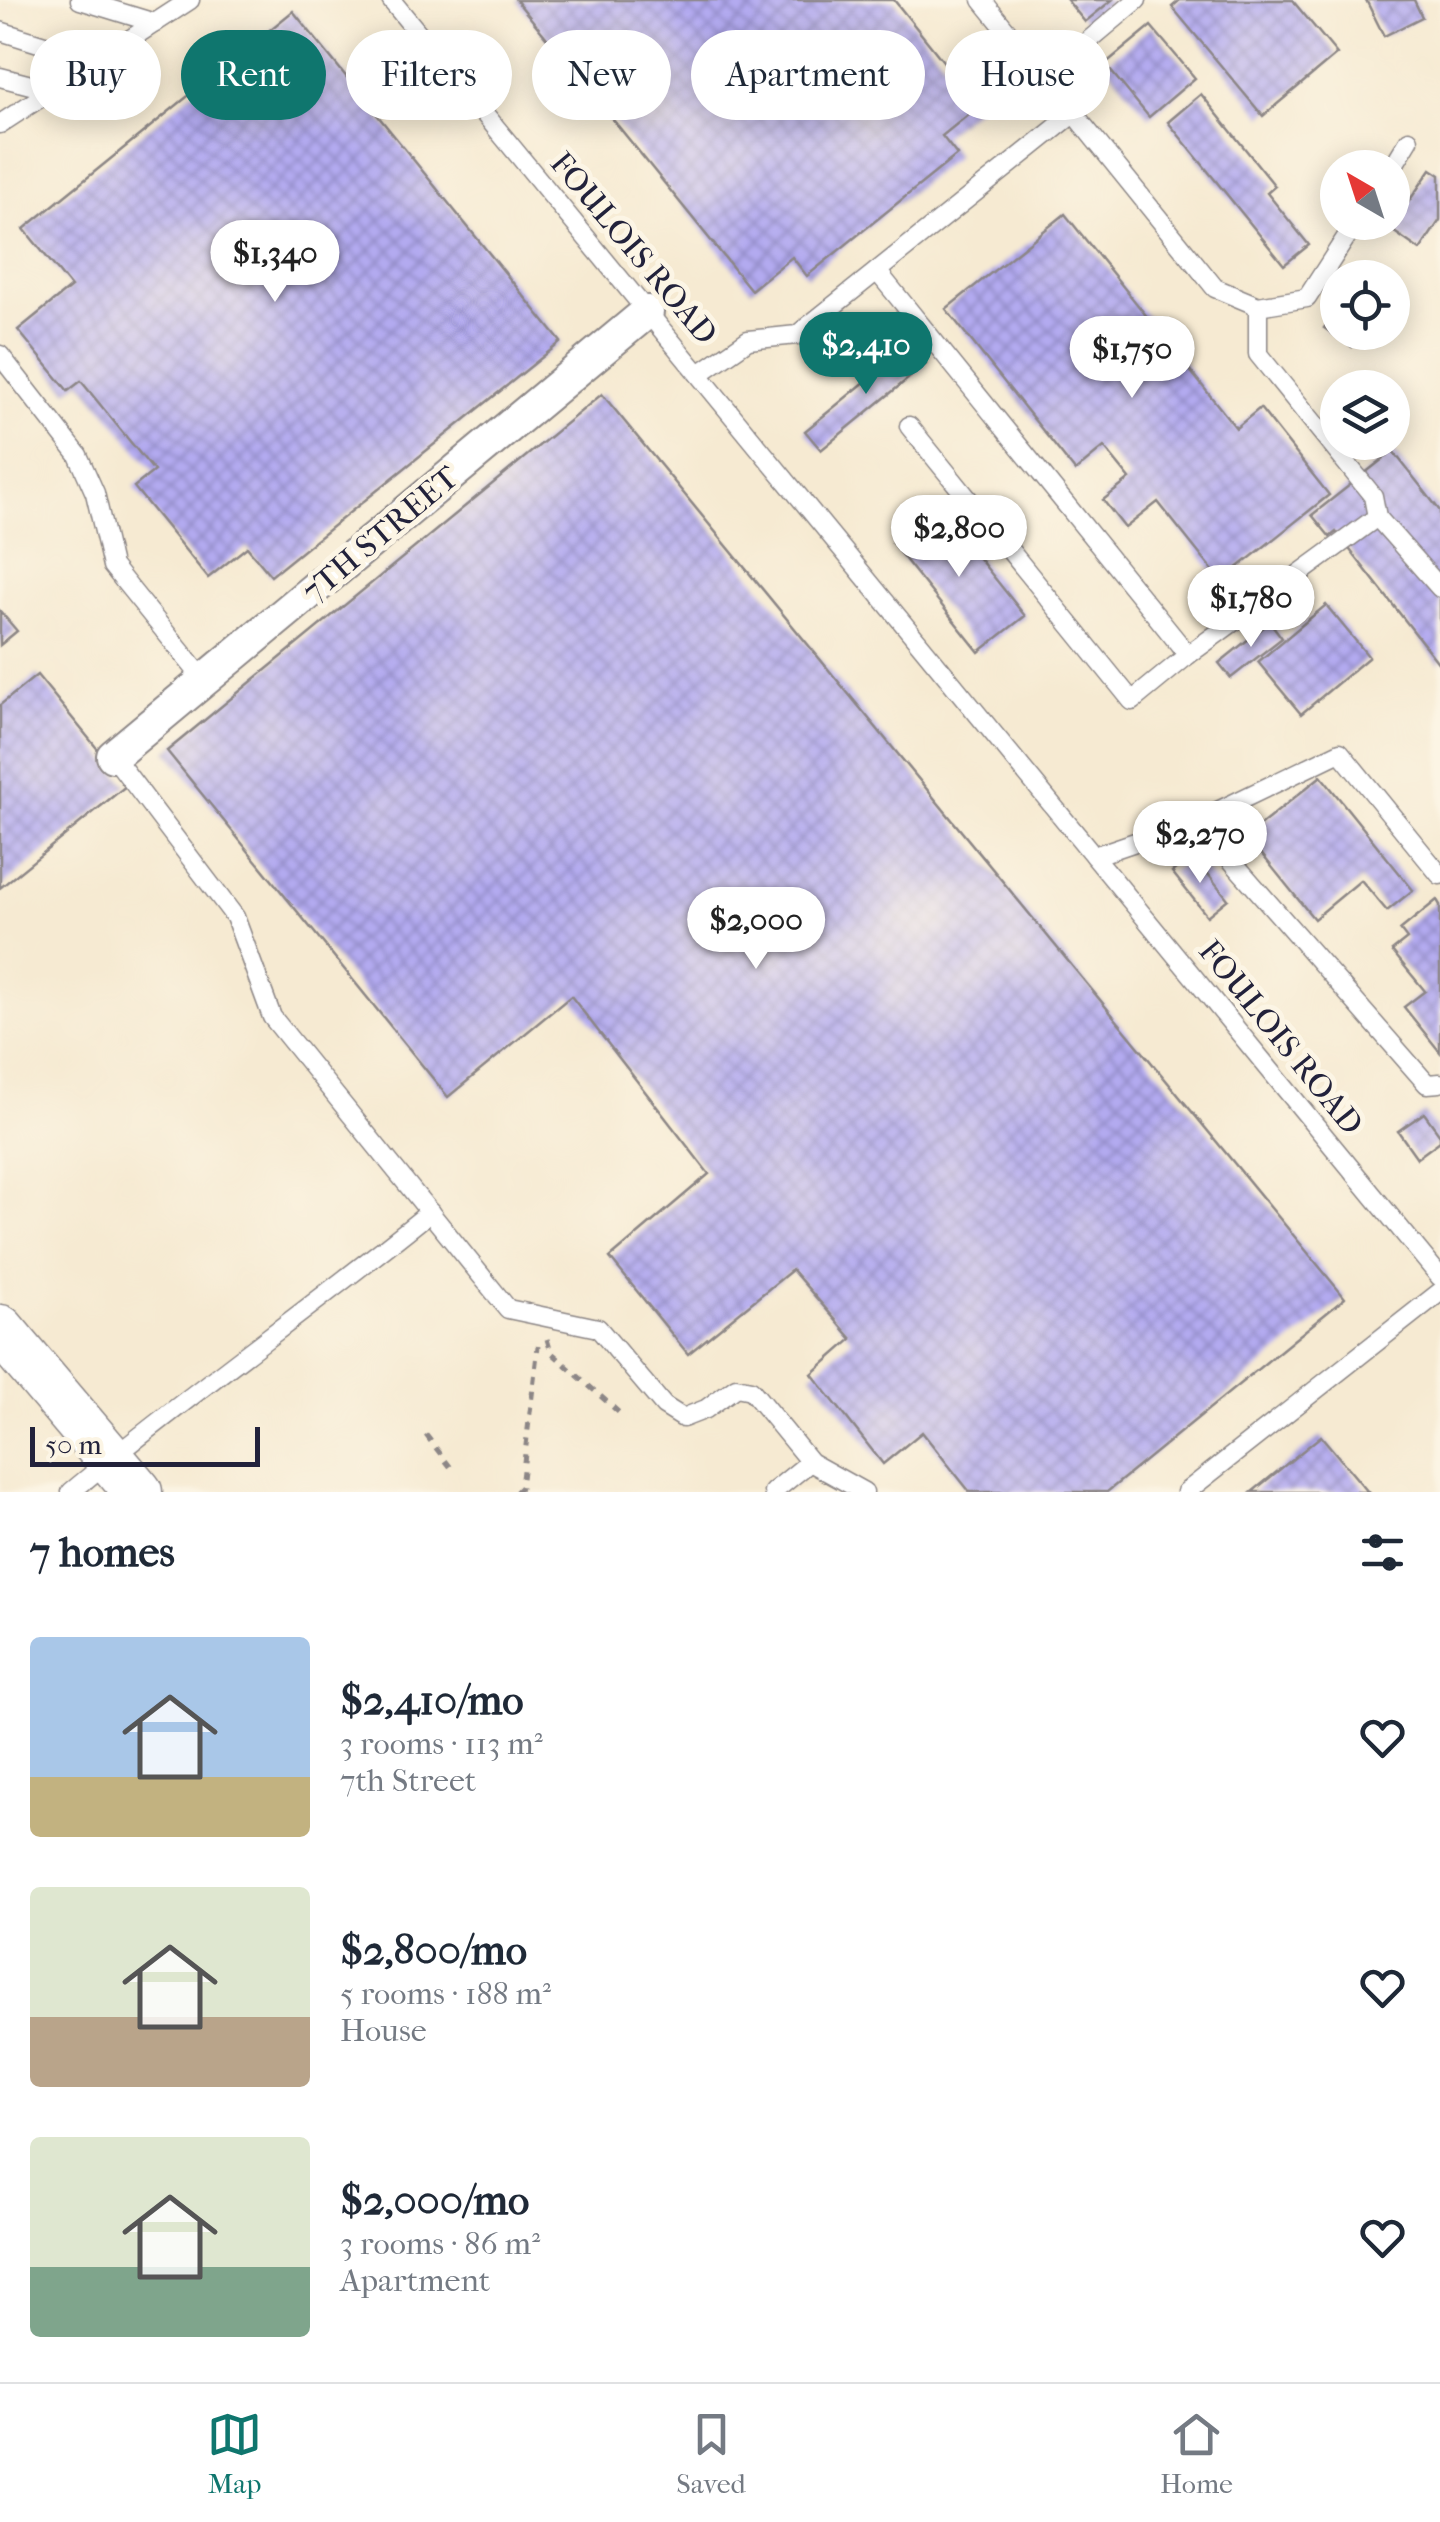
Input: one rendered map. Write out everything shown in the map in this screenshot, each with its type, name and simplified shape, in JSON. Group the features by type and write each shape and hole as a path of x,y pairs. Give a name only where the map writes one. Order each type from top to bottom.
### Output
{"main road":[{"path":"0,1329 124,1476"}],"street":[{"name":"7TH STREET","path":"113,756 647,312"}],"lane":[{"path":"80,0 159,12"},
{"path":"136,30 159,12 190,0"},
{"name":"FOULOIS ROAD","path":"391,0 1440,1277"},
{"path":"982,0 1006,30"},
{"path":"1101,30 1137,0"},
{"path":"0,30 30,40"},
{"path":"0,77 30,85"},
{"path":"0,124 30,104"},
{"path":"699,374 748,340 797,335 1066,120"},
{"path":"1078,120 1216,288 1258,306 1307,298 1344,240"},
{"path":"1403,150 1409,140"},
{"path":"877,271 1188,655"},
{"path":"1258,306 1258,354 1373,496 1376,517 1440,588"},
{"path":"0,355 78,455 95,494 112,566 204,680"},
{"path":"910,426 1132,701 1188,655 1376,517"},
{"path":"1094,856 1198,821 1340,752 1440,875"},
{"path":"113,756 235,917 272,1017 508,1308 598,1328 664,1406 683,1418 706,1409 736,1387 751,1390 810,1462 864,1492"},
{"path":"1198,821 1427,1084 1440,1083"},
{"path":"71,1492 124,1476 204,1385 430,1212"},
{"path":"1186,1492 1440,1292"},
{"path":"773,1492 810,1462"}],"path":[{"path":"545,1333 550,1352 624,1417"},
{"path":"516,1492 521,1487 538,1346"},
{"path":"426,1435 455,1472"}],"building":[{"path":"516,0 894,0 918,30 691,30 691,120 925,120 925,39 945,64 945,120 962,120 942,136 957,155 807,276 792,257 751,290 613,120 671,120 671,30 540,30"},
{"path":"1067,0 1112,0 1085,22"},
{"path":"1180,0 1292,0 1337,54 1263,116 1172,7"},
{"path":"1366,0 1414,0 1422,17 1384,36"},
{"path":"293,11 308,30 270,30"},
{"path":"1151,26 1195,78 1149,117 1110,70 1110,60"},
{"path":"326,52 346,76 346,120 381,120 561,342 271,576 247,547 208,578 134,487 154,471 81,381 68,391 18,330 71,287 24,229 181,102 181,120 326,120"},
{"path":"1201,94 1275,186 1267,193 1309,245 1284,265 1168,122"},
{"path":"1431,169 1440,175 1440,220 1420,250 1406,240 1410,240 1410,200"},
{"path":"1065,214 1236,428 1260,408 1329,495 1221,581 1158,502 1125,528 1103,500 1130,479 1104,447 1075,471 946,309"},
{"path":"910,345 926,364 821,450 805,431"},
{"path":"602,394 1345,1298 1107,1492 970,1492 922,1432 883,1464 812,1374 852,1339 792,1270 688,1354 610,1258 709,1174 571,996 448,1097 167,751"},
{"path":"1382,460 1400,460 1440,511 1440,665 1336,532 1330,537 1312,515"},
{"path":"938,507 1025,616 979,652 892,543"},
{"path":"1326,605 1369,657 1301,714 1258,662"},
{"path":"0,611 17,631 0,645"},
{"path":"1270,622 1282,638 1231,678 1219,663"},
{"path":"37,675 127,785 0,888 0,705"},
{"path":"1321,776 1413,890 1387,911 1361,880 1314,919 1247,836"},
{"path":"1193,855 1228,899 1207,916 1172,872"},
{"path":"1437,900 1440,1052 1404,1007 1425,991 1392,951 1407,939 1400,930"},
{"path":"1424,1113 1440,1141 1417,1158 1398,1131"},
{"path":"1321,1436 1368,1492 1252,1492"}]}
